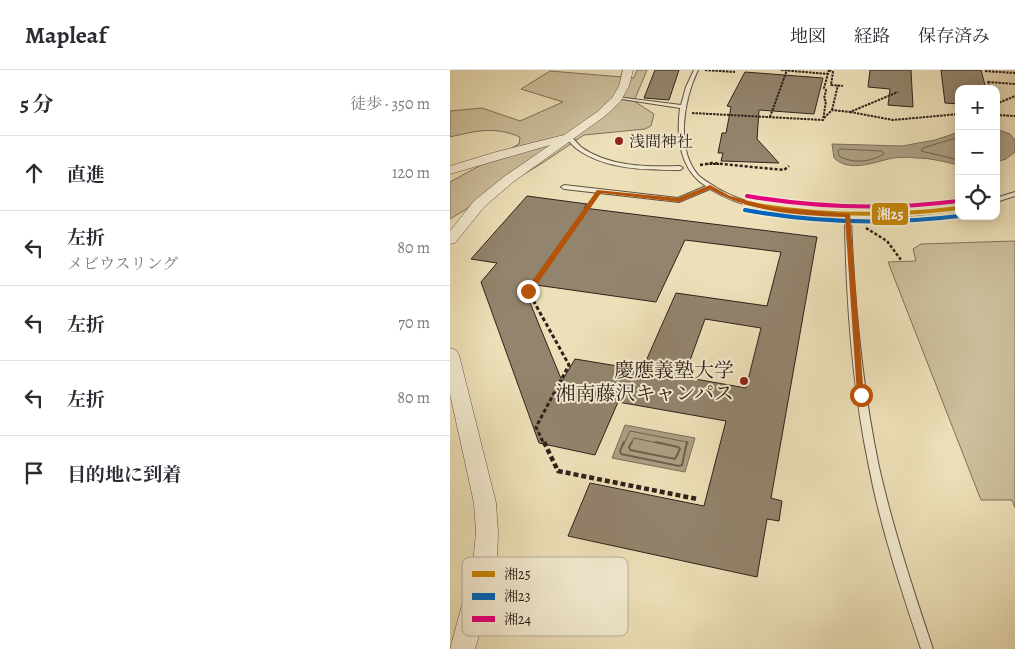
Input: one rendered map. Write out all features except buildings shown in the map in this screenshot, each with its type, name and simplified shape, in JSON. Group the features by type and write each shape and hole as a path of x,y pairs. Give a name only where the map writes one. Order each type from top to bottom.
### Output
{"street":[{"path":"450,240 479,204 509,179 601,114 617,98 624,86 628,70"},
{"path":"450,170 500,154 568,137"},
{"path":"450,354 485,504 487,532 485,557"},
{"path":"462,649 466,636"}],"lane":[{"path":"696,70 685,93 682,107 681,133 688,162 699,179 728,197 772,209 803,213 848,215 923,212 955,208"},
{"path":"617,98 682,107"},
{"path":"568,137 582,150 601,158 638,166 680,168"},
{"path":"564,187 679,200 710,187"},
{"path":"1000,199 1015,194"},
{"path":"848,215 862,404 874,468 886,516 926,649"}],"path":[{"path":"702,70 735,72"},
{"path":"781,70 828,74"},
{"path":"770,117 787,70"},
{"path":"823,118 826,101 824,99 826,90 824,88 829,70 833,72 830,88 826,90"},
{"path":"985,71 1015,73"},
{"path":"989,85 988,81 1015,84"},
{"path":"830,85 843,86"},
{"path":"688,113 823,120 832,110 838,85"},
{"path":"850,112 898,92"},
{"path":"1000,102 1015,96"},
{"path":"832,110 892,120 955,114"},
{"path":"1000,115 1015,116"},
{"path":"599,191 528,291 569,365 536,427 558,470 697,500"},
{"path":"864,227 872,230 896,251 901,260"}],"shaded area":[{"path":"637,70 647,70 634,101 654,114 651,126 645,129 584,135 544,162 450,219 450,182 519,144 520,137 502,132 477,131 450,137 450,111 482,108 520,121 563,102 521,89 550,71 634,78"},
{"path":"1015,241 1015,508 1012,500 981,500 888,262 916,261 913,249 921,244"}],"water":[{"path":"1000,130 1010,134 1015,140 1015,152 1000,161"},
{"path":"955,133 955,164 938,160 905,157 870,164 847,165 834,158 832,144 902,146 935,140"},
{"path":"625,425 695,438 685,472 612,458"}],"transit line":[{"name":"湘24","path":"747,196 800,204 853,208 905,207 955,201"},
{"name":"湘25","path":"746,203 799,211 852,215 905,214 955,209"},
{"name":"湘23","path":"745,210 825,221 878,223 955,216"}],"place":[{"name":"浅間神社","path":"619,141"},
{"name":"慶應義塾大学 湘南藤沢キャンパス","path":"744,381"}],"route":[{"path":"528,291 599,191 679,200 710,187 728,197 772,209 803,213 848,215 850,264 861,395"}]}
